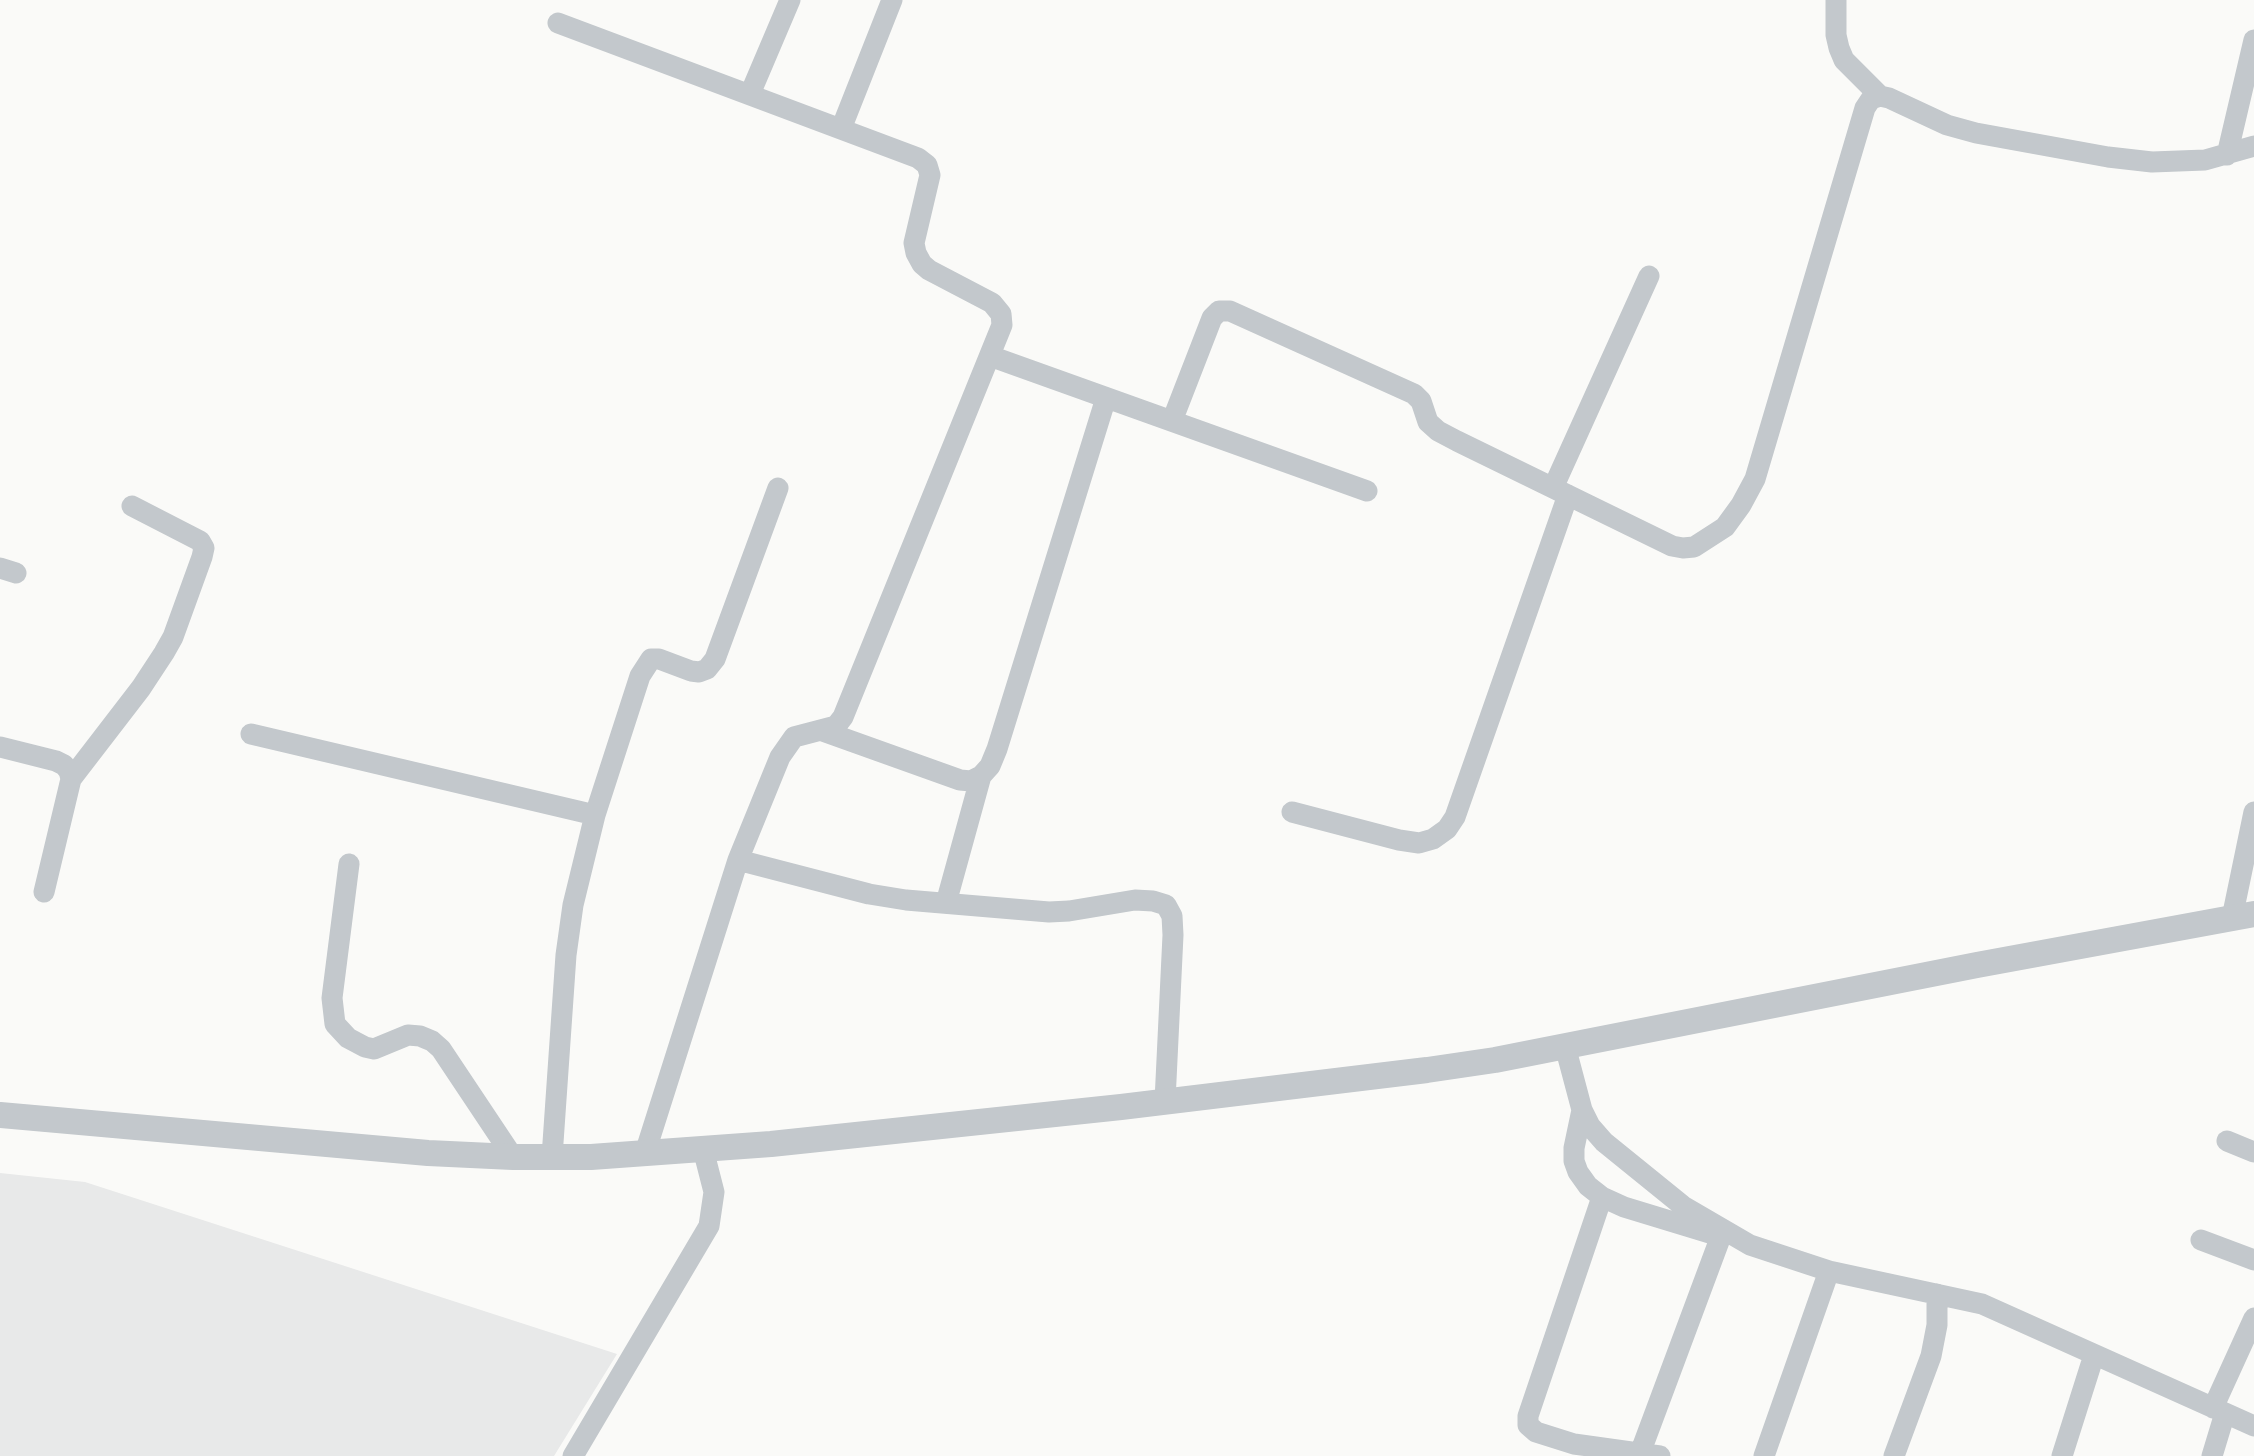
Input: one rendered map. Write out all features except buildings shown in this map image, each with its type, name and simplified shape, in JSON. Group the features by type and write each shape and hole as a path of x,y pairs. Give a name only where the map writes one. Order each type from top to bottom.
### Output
{"street":[{"path":"750,94 790,0"},
{"path":"841,129 892,0"},
{"path":"1836,0 1836,34 1844,60 1880,96 1947,125 1988,135 2108,157 2152,162 2205,160 2254,146"},
{"path":"558,23 918,158 927,165 930,175 914,243 916,254 929,270 992,303 1001,314 1002,325 853,696 836,726 794,737 786,746 738,860 645,1153"},
{"path":"2227,154 2254,40"},
{"path":"1172,421 1212,318 1220,311 1230,311 1414,394 1421,401 1428,422 1438,431 1672,546 1694,547 1725,527 1741,505 1763,457 1771,422 1865,108 1871,99 1880,96"},
{"path":"1292,812 1399,840 1419,843 1433,839 1447,829 1455,817 1560,492 1649,276"},
{"path":"990,356 1367,491"},
{"path":"822,731 960,780 971,781 981,776 990,766 1106,398"},
{"path":"552,1156 567,944 573,905 595,815 645,666 651,659 659,658 692,671 699,672 707,669 715,658 778,488"},
{"path":"70,779 141,688 164,652 172,637 202,557 204,548 200,541 132,506"},
{"path":"251,734 595,815"},
{"path":"0,747 64,765 69,771 70,779 44,892"},
{"path":"946,903 981,776"},
{"path":"0,1115 429,1153 513,1157 552,1156 703,1149 1166,1101 1428,1070 1565,1046 2243,916 2254,812"},
{"path":"738,860 887,898 1049,912 1135,900 1153,901 1166,905 1172,916 1173,935 1166,1101"},
{"path":"349,864 332,998 334,1023 348,1038 364,1047 374,1049 408,1035 420,1036 432,1041 441,1049 513,1157"},
{"path":"1565,1046 1582,1110 1590,1126 1604,1143 1683,1206 1750,1245"},
{"path":"1582,1110 1575,1161 1578,1172 1588,1186 1602,1197 1624,1207 1829,1271 1982,1304 2254,1426"},
{"path":"2227,1141 2254,1152"},
{"path":"573,1456 709,1226 714,1192 703,1149"},
{"path":"1602,1197 1528,1416 1528,1425 1536,1432 1574,1444 1647,1455 1720,1236"},
{"path":"2200,1240 2254,1260"},
{"path":"1764,1456 1829,1271"},
{"path":"1894,1456 1936,1339 1937,1294"},
{"path":"2212,1456 2219,1411 2254,1317"},
{"path":"2062,1456 2094,1355"}],"shaded area":[{"path":"0,1173 85,1182 617,1354 554,1456 0,1456"}]}
